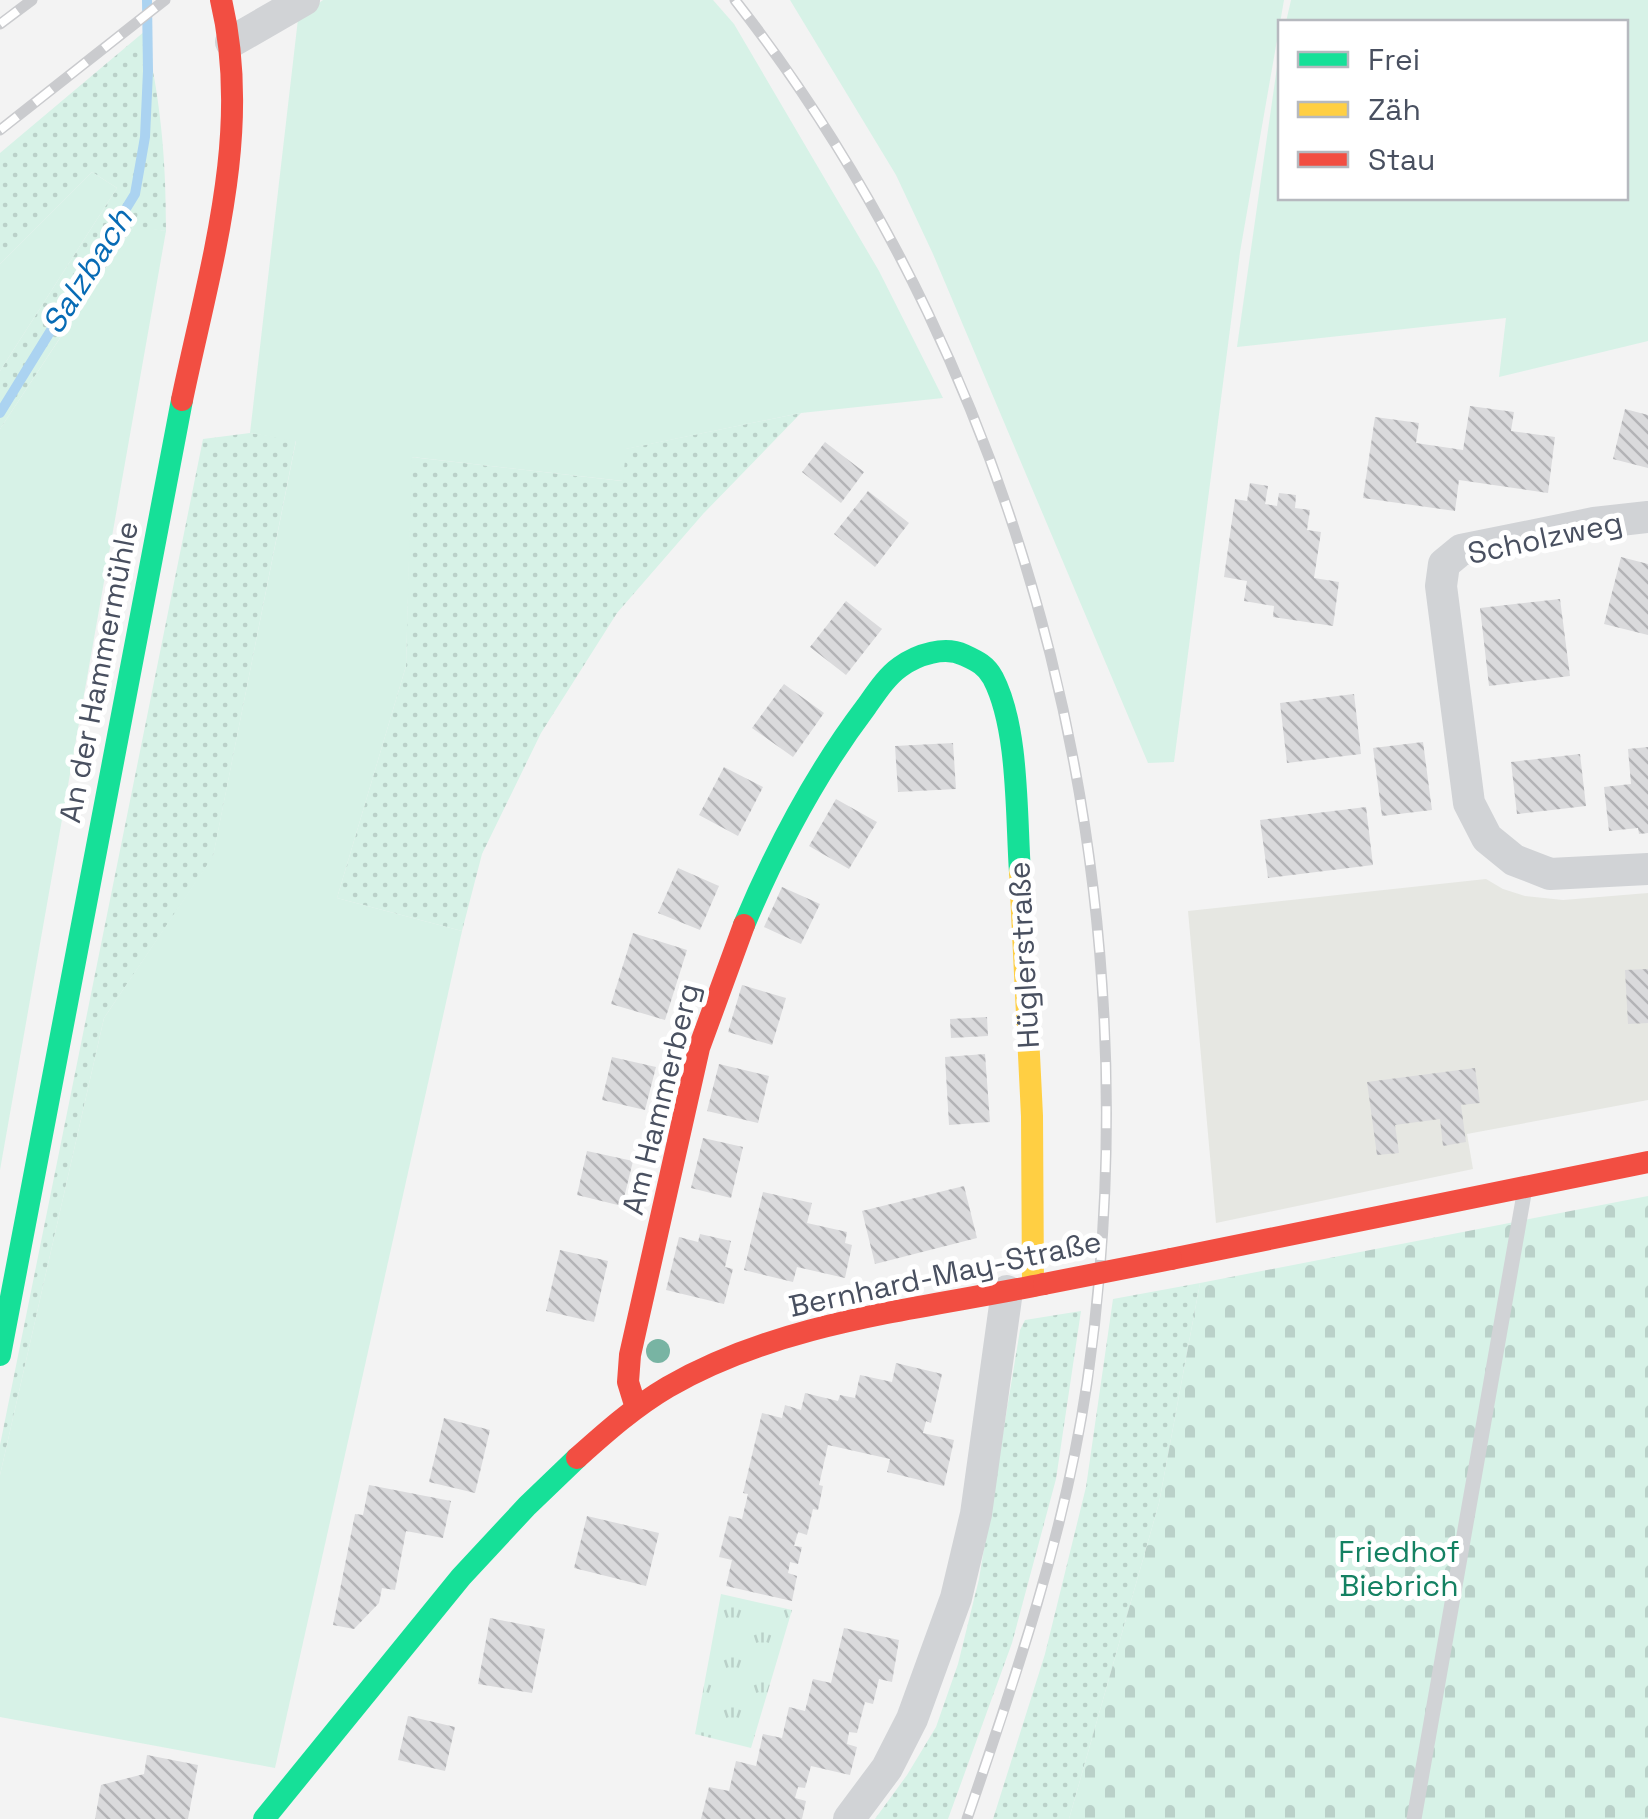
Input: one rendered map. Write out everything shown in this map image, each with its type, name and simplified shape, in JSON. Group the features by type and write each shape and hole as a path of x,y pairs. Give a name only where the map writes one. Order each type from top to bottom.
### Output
{"street":[{"name":"An der Hammermühle","path":"0,1355 176,429 230,170 231,42 221,0"},
{"path":"231,42 304,0"},
{"name":"Scholzweg","path":"1648,517 1461,550 1444,564 1441,586 1469,803 1487,838 1514,860 1550,874 1648,868"},
{"name":"Hüglerstraße","path":"849,1819 887,1768 912,1719 956,1598 1028,1287 1031,1096 1012,748 1008,716 992,676 982,663 954,650"},
{"name":"Am Hammerberg","path":"636,1408 628,1392 630,1355 700,1048 726,968 798,812 848,731 902,665 923,655 954,650"},
{"name":"Bernhard-May-Straße","path":"264,1819 412,1633 486,1549 636,1408 690,1376 769,1342 840,1321 1171,1259 1648,1162"}],"lane":[{"path":"1414,1819 1526,1186"}],"shaded area":[{"path":"1486,879 1525,896 1563,900 1648,893 1648,1100 1467,1134 1473,1169 1216,1223 1188,911"}],"green space":[{"path":"323,0 713,0 734,24 879,271 943,398 801,413 626,449 623,481 412,457 406,666 337,898 462,931 275,1768 0,1717 0,1475 104,1018 213,856 296,441 250,433 298,19"},
{"path":"790,0 1284,0 1240,252 1174,762 1148,763 896,175"},
{"path":"1291,0 1648,0 1648,341 1499,377 1506,318 1237,347 1278,60 1278,200 1628,200 1628,20 1286,20"},
{"path":"145,31 162,131 166,231 133,227 0,429 0,371 117,188 92,172 0,264 0,153"},
{"path":"92,172 117,188 0,371 0,264"},
{"path":"134,226 166,231 0,1170 0,429"},
{"path":"801,413 703,514 617,613 541,733 482,854 462,931 337,898 406,666 411,457 622,481 625,449"},
{"path":"250,433 296,440 213,857 104,1018 0,1475 0,1445 203,439"},
{"name":"Friedhof Biebrich","path":"1648,1196 1648,1819 1069,1819 1159,1503 1200,1283"},
{"path":"1200,1283 1159,1503 1069,1819 993,1819 1045,1654 1086,1487 1113,1299"},
{"path":"1081,1311 1056,1479 1012,1643 948,1819 875,1819 936,1727 958,1664 979,1579 1020,1330 1025,1320"},
{"path":"721,1594 792,1610 751,1748 695,1734"}],"building":[{"path":"1470,406 1514,412 1511,431 1555,437 1548,493 1459,480 1455,511 1363,498 1375,417 1419,423 1416,443 1463,450"},
{"path":"1625,409 1648,415 1648,468 1613,459"},
{"path":"825,442 864,472 841,503 802,472"},
{"path":"1250,483 1268,486 1265,504 1277,506 1279,493 1296,495 1295,508 1310,510 1307,530 1321,532 1314,578 1339,582 1333,626 1273,617 1274,606 1244,601 1247,581 1224,577 1235,499 1247,501"},
{"path":"868,491 909,523 875,567 834,534"},
{"path":"1621,557 1648,564 1648,635 1604,624"},
{"path":"1560,599 1570,676 1489,686 1480,608"},
{"path":"846,601 882,629 846,675 810,647"},
{"path":"784,684 824,713 793,757 752,728"},
{"path":"1354,694 1361,754 1287,763 1280,703"},
{"path":"1423,742 1432,810 1382,816 1373,748"},
{"path":"953,743 956,789 898,792 895,746"},
{"path":"1648,747 1648,833 1639,834 1638,828 1609,831 1604,787 1631,784 1628,749"},
{"path":"1580,754 1586,806 1517,814 1511,762"},
{"path":"724,767 763,787 738,836 699,815"},
{"path":"836,799 877,822 849,869 809,846"},
{"path":"1366,807 1373,865 1268,878 1260,820"},
{"path":"678,868 719,886 700,930 658,913"},
{"path":"782,887 820,904 801,944 764,927"},
{"path":"633,933 687,950 665,1020 611,1004"},
{"path":"1648,969 1648,1023 1628,1024 1625,970"},
{"path":"742,985 786,998 772,1045 728,1032"},
{"path":"987,1017 988,1036 951,1038 950,1019"},
{"path":"985,1054 990,1122 949,1125 945,1057"},
{"path":"612,1057 656,1067 645,1110 602,1100"},
{"path":"719,1064 769,1076 758,1123 707,1111"},
{"path":"1475,1068 1480,1103 1461,1105 1466,1142 1443,1146 1440,1119 1395,1125 1399,1153 1377,1155 1367,1082"},
{"path":"703,1138 743,1147 731,1198 691,1188"},
{"path":"587,1151 633,1161 622,1206 577,1195"},
{"path":"964,1186 977,1238 875,1264 862,1211"},
{"path":"763,1192 812,1203 807,1223 847,1232 845,1243 852,1245 845,1278 797,1267 793,1282 744,1270"},
{"path":"700,1234 731,1241 725,1267 733,1269 724,1304 666,1290 679,1237 698,1242"},
{"path":"560,1250 608,1261 594,1322 546,1311"},
{"path":"896,1363 942,1374 931,1423 926,1421 923,1433 954,1440 944,1486 887,1472 890,1459 828,1445 818,1510 813,1509 807,1535 798,1532 794,1546 802,1547 798,1564 790,1562 788,1573 797,1576 792,1601 726,1586 732,1560 719,1557 729,1516 742,1519 748,1494 743,1493 762,1413 782,1418 785,1405 801,1410 805,1393 838,1401 840,1395 855,1398 860,1375 892,1382"},
{"path":"444,1418 490,1430 475,1493 429,1482"},
{"path":"369,1485 451,1501 443,1538 406,1531 395,1590 382,1588 379,1603 354,1629 333,1625 355,1514 363,1515"},
{"path":"587,1516 659,1533 646,1586 574,1568"},
{"path":"490,1618 545,1629 532,1693 478,1684"},
{"path":"844,1628 899,1640 892,1682 879,1679 873,1704 865,1702 857,1733 849,1732 847,1744 857,1747 850,1775 811,1766 805,1788 798,1787 795,1798 806,1801 802,1819 701,1819 709,1787 729,1791 736,1761 756,1766 763,1734 782,1738 789,1707 805,1711 813,1679 831,1683"},
{"path":"408,1716 455,1727 445,1771 398,1760"},
{"path":"147,1755 198,1765 188,1819 95,1819 101,1785 144,1774"}],"waterway":[{"name":"Salzbach","path":"0,413 135,194 145,137 147,0"}],"railway":[{"path":"0,24 32,0"},
{"path":"0,130 165,0"},
{"path":"735,0 840,151 927,312 998,480 1050,656 1086,835 1104,1017 1104,1201 1087,1383 1052,1549 1021,1658 967,1819"}],"traffic: fast":[{"path":"0,1355 182,400"},
{"path":"744,925 798,812 830,758 890,676 907,662 932,653 957,652 981,664 993,678 1012,746 1020,872"},
{"path":"264,1819 461,1577 577,1458"}],"traffic: slow":[{"path":"1020,872 1032,1116 1033,1286"}],"traffic: jam":[{"path":"182,400 215,251 230,151 230,50 221,0"},
{"path":"636,1408 628,1382 630,1355 699,1048 744,925"},
{"path":"1171,1259 1648,1162"},
{"path":"1044,1284 1171,1259"},
{"path":"577,1458 668,1387 757,1347 851,1320 1044,1284"}]}
